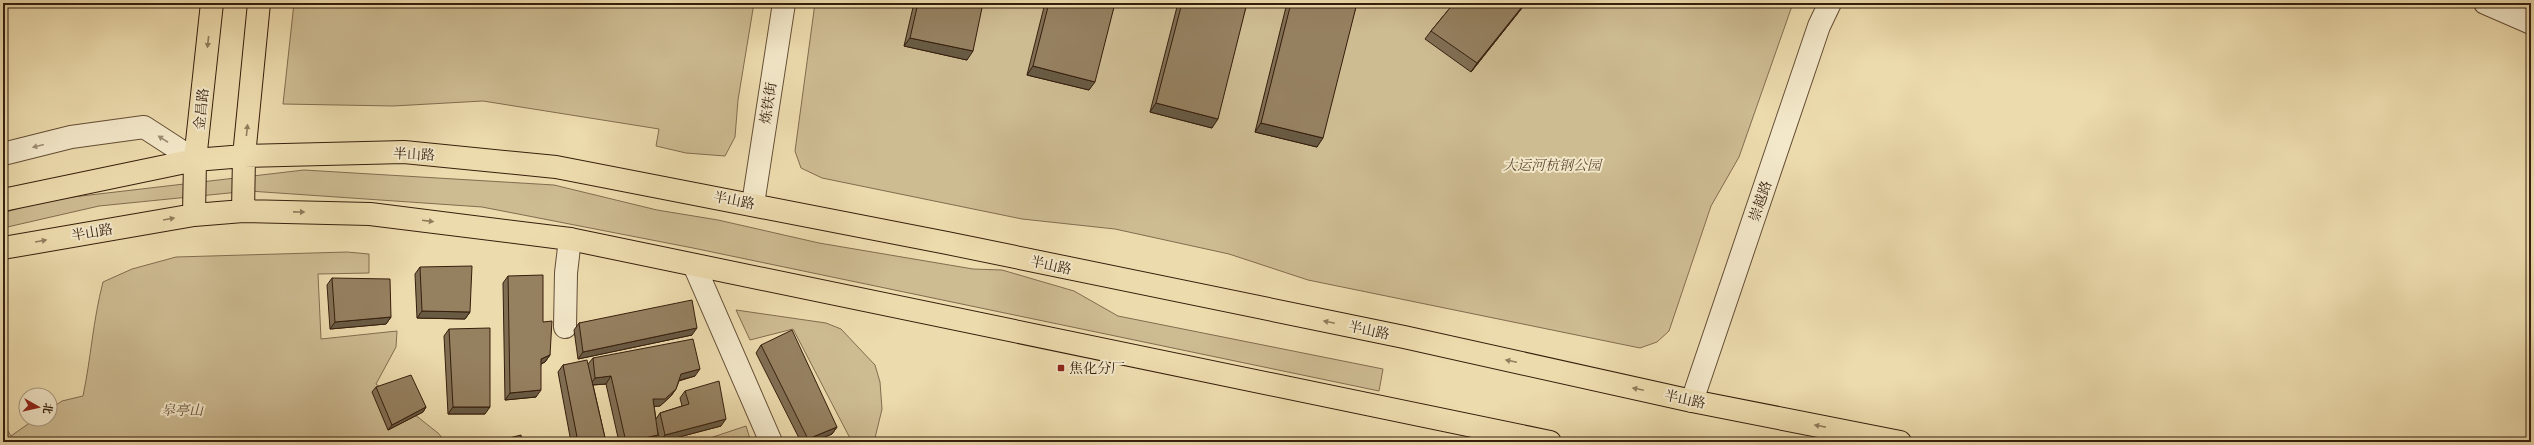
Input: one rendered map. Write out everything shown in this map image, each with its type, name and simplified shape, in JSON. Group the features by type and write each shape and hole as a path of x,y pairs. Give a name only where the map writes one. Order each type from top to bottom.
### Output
{"main road":[{"name":"金昌路","path":"194,215 195,160 212,3"},
{"path":"243,211 244,156 259,3"},
{"name":"半山路","path":"3,200 195,160 244,156 404,152 556,167 753,204 1404,337 1692,401 1900,442"},
{"name":"半山路","path":"3,248 194,215 243,211 370,214 570,239 1550,442"}],"street":[{"name":"炼铁街","path":"753,204 784,3"},
{"name":"崇越路","path":"1692,401 1819,26 1830,3"},
{"path":"2485,3 2531,23"},
{"path":"3,154 71,137 144,128 195,160"},
{"path":"565,327 566,273 570,239"},
{"path":"694,265 771,442"}],"green space":[{"path":"294,3 754,3 738,100 735,137 725,156 686,153 656,146 659,129 483,101 393,106 283,104"},
{"name":"大运河杭钢公园","path":"815,3 1793,3 1739,157 1711,206 1669,331 1657,342 1640,348 1308,280 1229,254 1115,229 1022,219 822,178 801,168 795,151"},
{"path":"304,170 554,185 657,210 718,220 819,243 973,269 1002,270 1074,291 1118,316 1383,369 1379,391 693,248 482,207 249,191 99,206 3,228 3,213 47,200"},
{"name":"皋亭山","path":"347,252 369,254 369,273 318,274 321,339 397,331 396,347 376,384 438,433 446,442 3,442 3,423 11,436 24,427 58,427 58,404 62,401 83,396 103,282 132,269 176,257"},
{"path":"736,310 826,323 841,329 875,365 880,382 882,409 875,438 852,442 793,329 750,340"},
{"path":"746,426 751,442 698,442"}],"building":[{"path":"918,3 983,3 973,51 910,38"},
{"path":"1049,3 1115,3 1095,82 1033,66"},
{"path":"1182,3 1247,3 1218,119 1156,103"},
{"path":"1291,3 1357,3 1323,138 1261,123"},
{"path":"1454,3 1525,3 1477,63 1431,31"},
{"path":"472,266 470,312 422,311 420,267"},
{"path":"543,275 543,322 552,321 550,355 541,359 541,390 510,393 508,276"},
{"path":"332,278 390,279 391,317 335,322"},
{"path":"692,300 697,328 583,352 579,323"},
{"path":"490,328 490,407 453,407 449,329"},
{"path":"792,330 837,427 808,439 761,345"},
{"path":"693,339 700,369 681,374 676,389 665,399 653,399 658,435 626,442 611,376 595,378 593,358"},
{"path":"587,360 606,442 578,442 563,365"},
{"path":"411,375 426,407 392,425 376,387"},
{"path":"719,381 726,419 665,435 660,413 689,404 685,391"},
{"path":"521,435 522,442 493,442"}],"place":[{"name":"焦化分厂","path":"1061,368"}]}
